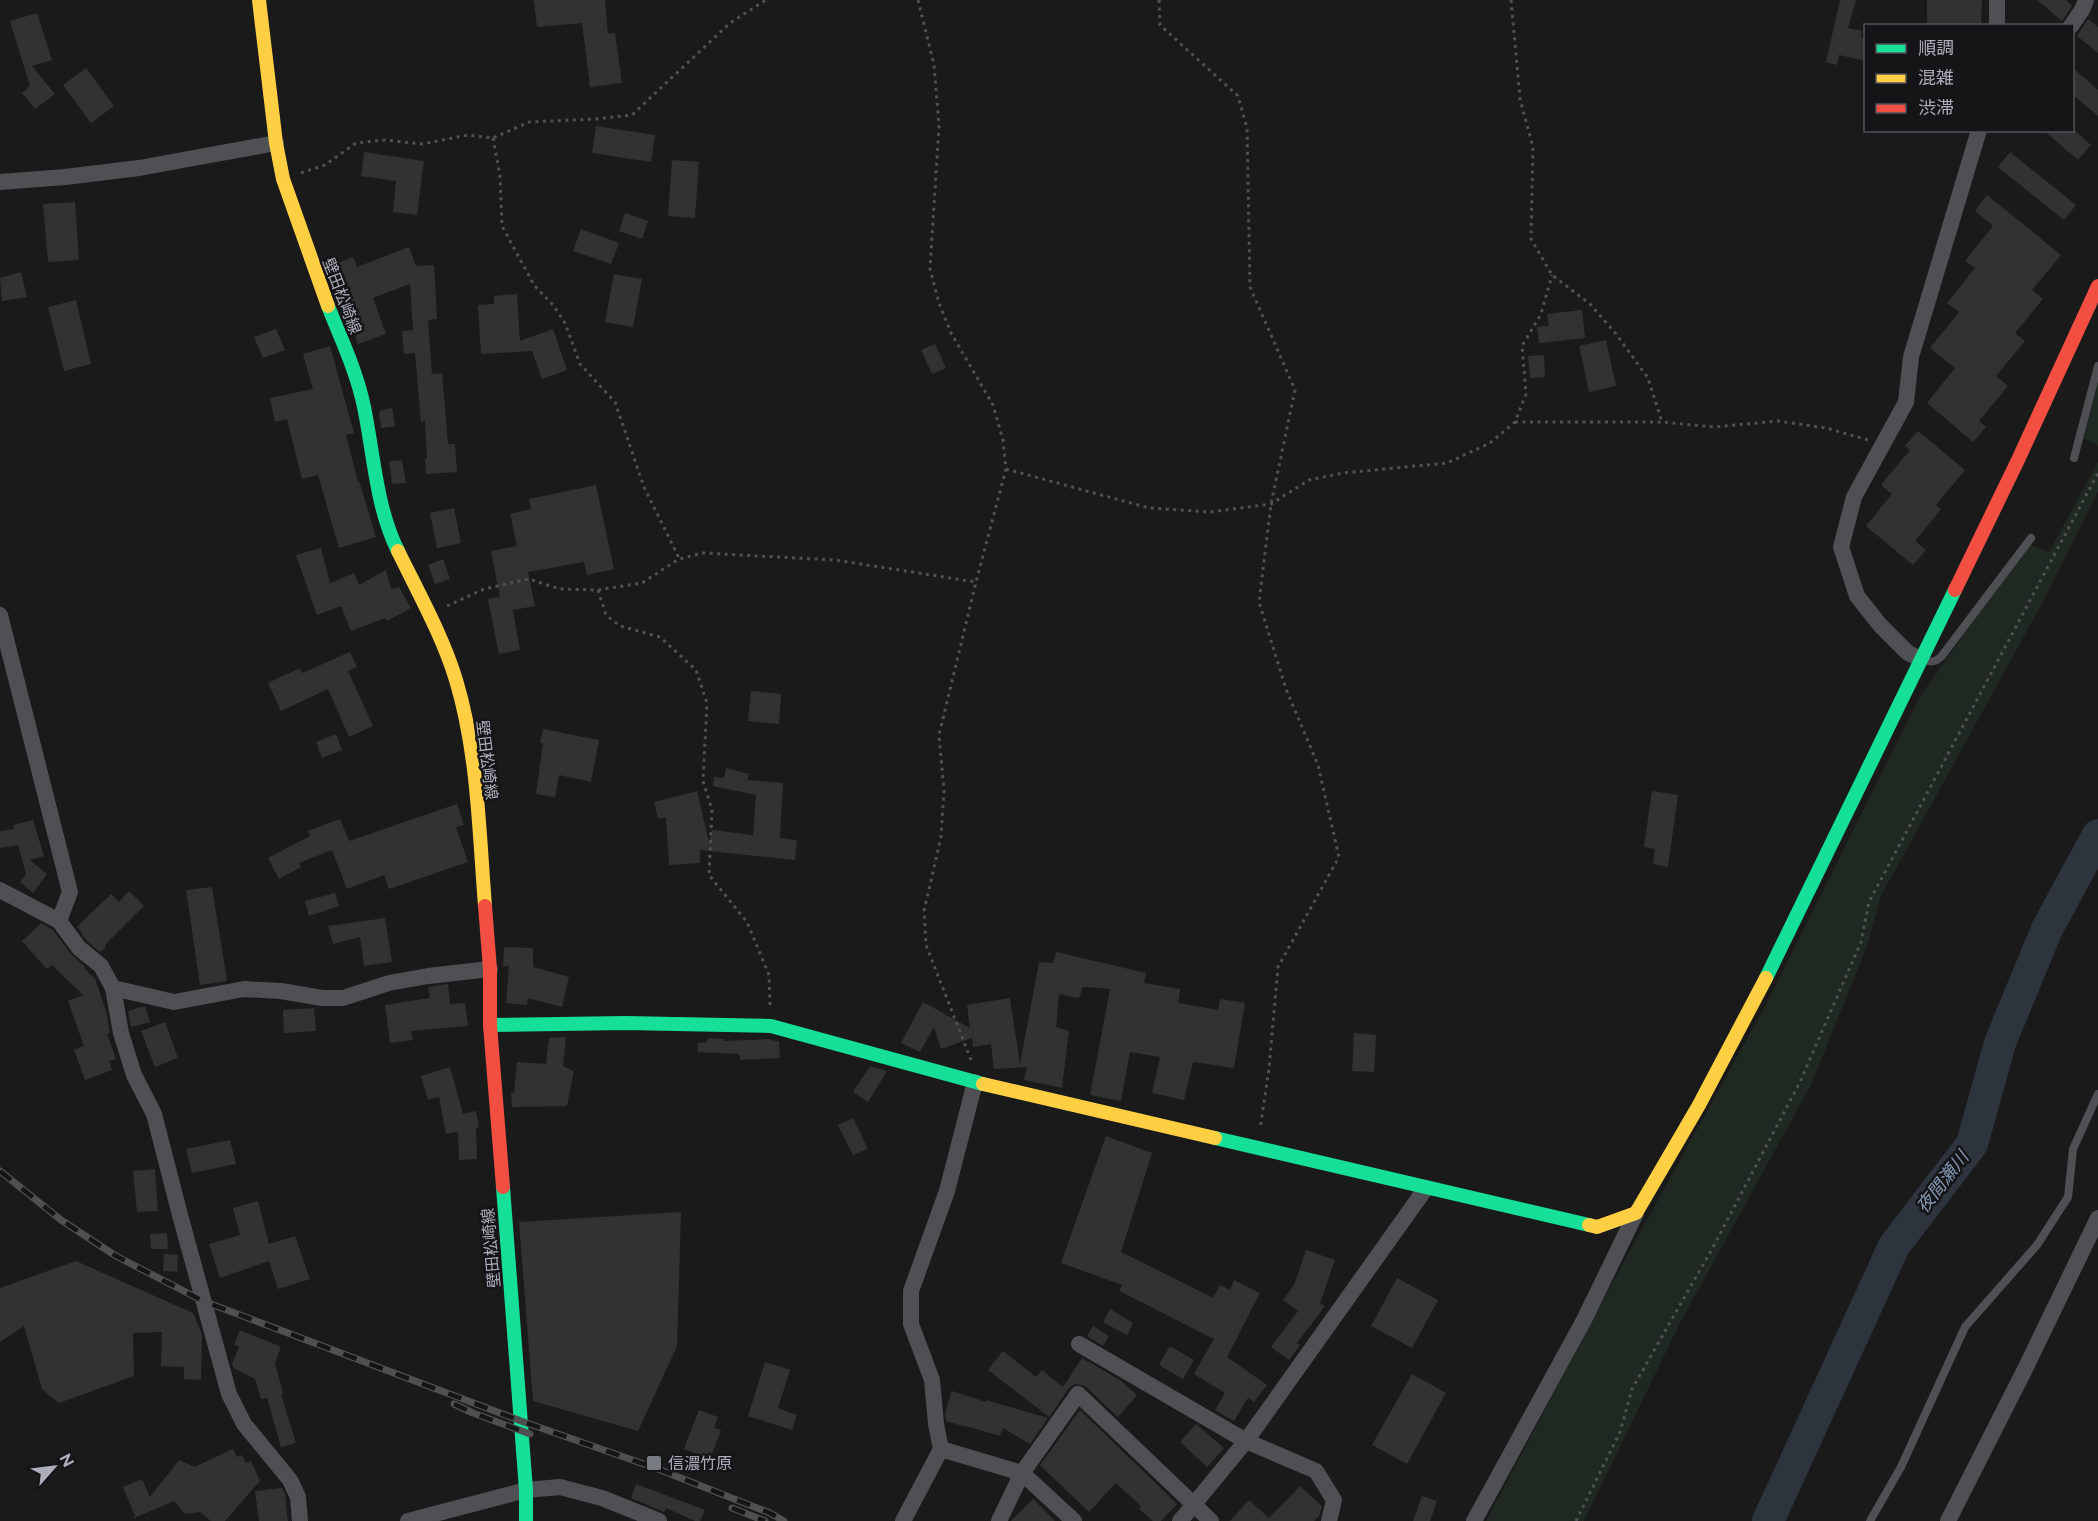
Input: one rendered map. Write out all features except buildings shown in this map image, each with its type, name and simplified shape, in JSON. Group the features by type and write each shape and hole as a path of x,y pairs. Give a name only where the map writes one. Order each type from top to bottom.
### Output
{"street":[{"name":"壁田松崎線","path":"260,0 276,143 283,179 315,272 348,355 364,405 374,468 390,535 429,614 456,679 472,746 490,969 490,1024 526,1490 526,1521"},
{"path":"1996,0 1997,24"},
{"path":"2072,24 2086,0"},
{"path":"1921,659 1908,653 1880,625 1857,596 1841,547 1854,497 1906,402 1911,357 1978,132"},
{"path":"1971,160 1992,132"},
{"path":"0,182 139,168 276,143"},
{"path":"1474,1521 1584,1320 1636,1213 1699,1105 1779,952 2018,460 2098,286"},
{"path":"0,615 70,892 59,921"},
{"path":"0,890 59,921 79,948 101,966 113,988 121,1034 134,1076 154,1114 228,1394 244,1424 290,1480 298,1497 300,1521"},
{"path":"113,988 174,1002 244,989 281,991 322,998 343,998 400,981 490,969"},
{"path":"490,1024 638,1023 771,1026 975,1082 1597,1227 1636,1213"},
{"path":"903,1521 941,1449 932,1380 910,1324 911,1292 947,1191 975,1082"},
{"path":"1180,1521 1246,1441 1426,1188"},
{"path":"1948,1521 2098,1218"},
{"path":"1079,1344 1246,1441 1316,1471 1334,1500 1329,1521"},
{"path":"999,1521 1022,1473 1078,1394 1211,1521"},
{"path":"941,1449 1022,1473 1074,1521"},
{"path":"408,1521 526,1490 560,1487 602,1498 659,1521"}],"lane":[{"path":"2074,458 2098,366"},
{"path":"1921,659 1930,662 1941,657 2031,538"},
{"path":"1870,1521 1901,1467 1965,1327 2037,1245 2068,1197 2073,1149 2098,1094"}],"path":[{"path":"283,179 325,165 356,143 385,140 422,144 468,135 493,138 529,122 632,115 730,23 766,0"},
{"path":"918,0 934,65 939,126 930,269 939,303 951,333 993,405 1003,440 1006,469 939,735 944,791 941,837 924,911 926,945 970,1055 975,1082"},
{"path":"1159,0 1160,25 1238,96 1247,128 1250,287 1295,390 1271,504 1258,602 1286,689 1318,765 1339,857 1278,967 1269,1069 1257,1149"},
{"path":"1511,0 1520,99 1533,147 1531,239 1552,275 1590,304 1616,334 1648,378 1662,423"},
{"path":"493,138 500,177 502,226 534,285 553,305 565,323 579,364 615,402 644,487 679,559"},
{"path":"1006,469 1149,508 1210,512 1271,504 1309,480 1343,473 1448,464 1490,443 1515,422 1526,394 1522,346 1541,314 1552,275"},
{"path":"1515,422 1662,423 1714,427 1778,421 1826,429 1884,444"},
{"path":"1576,1521 1620,1432 1632,1389 1712,1249 1799,1084 1861,942 1869,902 2098,473"},
{"path":"429,614 484,589 528,579 560,589 598,590 642,583 679,559 703,554 835,560 976,582"},
{"path":"598,590 606,615 620,626 660,637 696,670 707,703 703,781 712,810 709,875 747,922 769,975 771,1026"}],"shaded area":[{"path":"2098,382 2098,446 2084,438"},
{"path":"2098,462 2098,491 2039,609 1881,896 1867,946 1811,1085 1680,1323 1584,1521 1486,1521 1617,1274 1770,997 1919,698 2027,544 2049,552"}],"waterway":[{"name":"夜間瀬川","path":"1768,1521 1894,1246 1972,1144 2000,1043 2047,929 2098,835"}],"railway":[{"path":"0,1171 61,1220 116,1256 203,1301 521,1421 658,1469 770,1513 784,1521"},
{"path":"454,1404 530,1434"},
{"path":"732,1508 765,1521"}],"traffic: fast":[{"path":"328,306 361,394 380,499 398,551"},
{"path":"1766,978 1955,590"},
{"path":"490,1025 626,1023 771,1026 983,1084"},
{"path":"1215,1138 1589,1225"},
{"path":"503,1187 526,1490 526,1521"}],"traffic: slow":[{"path":"259,0 276,143 283,179 328,306"},
{"path":"398,551 444,647 463,708 473,764 485,906"},
{"path":"1589,1225 1597,1227 1636,1213 1699,1105 1766,978"},
{"path":"983,1084 1215,1138"}],"traffic: jam":[{"path":"1955,590 2098,286"},
{"path":"485,906 490,969 490,1025 503,1187"}],"place":[{"name":"信濃竹原","path":"654,1463"}]}
